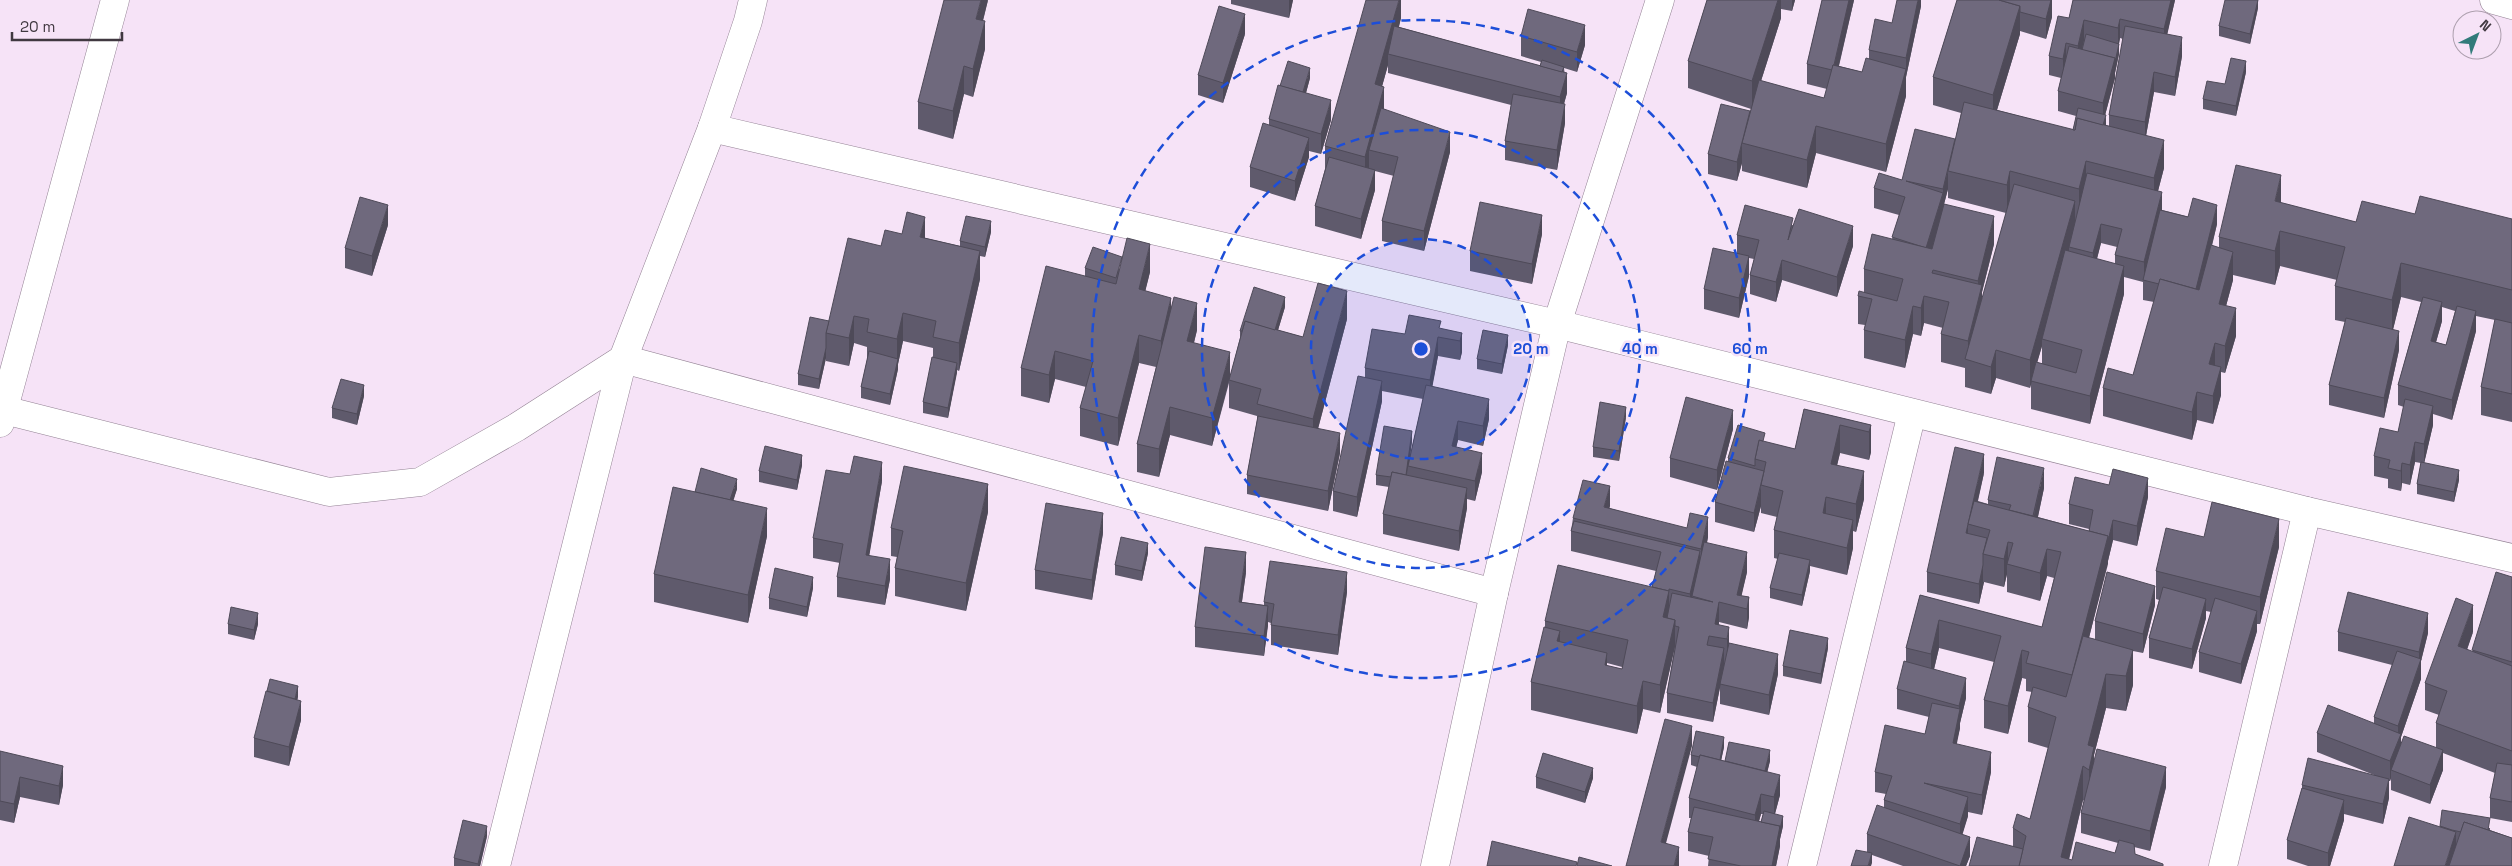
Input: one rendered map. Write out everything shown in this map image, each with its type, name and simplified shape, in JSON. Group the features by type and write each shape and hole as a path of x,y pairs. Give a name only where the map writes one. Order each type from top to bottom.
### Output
{"street":[{"path":"115,0 2,417 329,492 420,482 517,427 624,359 1494,593"},
{"path":"496,866 624,359 712,128 748,21 753,0"},
{"path":"1435,866 1494,593 1557,324 1660,0"},
{"path":"2494,0 2512,5"},
{"path":"712,128 1557,324 2307,511 2512,558"},
{"path":"1802,866 1912,413"},
{"path":"2223,866 2307,511"}],"building":[{"path":"944,0 981,0 976,19 985,21 973,69 964,66 953,111 918,102"},
{"path":"1366,0 1399,0 1375,84 1384,87 1365,157 1325,146"},
{"path":"1707,0 1778,0 1752,81 1688,61"},
{"path":"1822,0 1849,0 1832,70 1807,64"},
{"path":"1897,0 1918,0 1906,58 1869,50 1875,19 1892,23"},
{"path":"1957,0 1999,0 2020,6 1993,95 1933,77"},
{"path":"1999,0 2051,0 2046,19 2020,12 2020,6"},
{"path":"2073,0 2171,0 2164,29 2120,19 2118,28 2084,20 2078,46 2066,43 2063,59 2049,56 2058,16 2069,18"},
{"path":"2225,0 2258,0 2250,34 2219,26"},
{"path":"1219,6 1245,14 1223,83 1198,75"},
{"path":"1528,9 1585,25 1577,52 1521,36"},
{"path":"1394,26 1567,73 1560,97 1388,54"},
{"path":"2125,26 2182,37 2175,77 2154,72 2145,122 2109,115"},
{"path":"2086,34 2119,44 2115,62 2115,58 2082,50"},
{"path":"2069,46 2115,58 2103,103 2058,91"},
{"path":"1866,58 1906,69 1886,144 1816,126 1807,160 1742,143 1759,80 1824,98 1833,65 1862,72"},
{"path":"2231,58 2246,61 2236,106 2203,99 2207,81 2225,84"},
{"path":"1542,60 1564,67 1562,72 1540,66"},
{"path":"1288,61 1310,68 1303,92 1280,86"},
{"path":"1278,85 1331,100 1321,134 1269,119"},
{"path":"1513,94 1565,104 1557,150 1505,141"},
{"path":"1964,102 2075,130 2077,118 2164,140 2154,178 2086,161 2079,189 2010,171 2007,185 1948,171"},
{"path":"1721,104 1750,111 1737,162 1708,154"},
{"path":"1381,108 1450,132 1424,231 1382,221 1398,157 1369,150"},
{"path":"2078,108 2106,115 2103,125 2077,118 2075,130 2073,130"},
{"path":"1263,123 1309,138 1295,181 1250,167"},
{"path":"1915,129 1955,139 1943,189 1906,181 1943,193 1926,248 1892,237 1905,197 1874,188 1879,173 1902,180"},
{"path":"1329,157 1375,170 1361,219 1315,206"},
{"path":"2236,165 2281,175 2275,201 2356,222 2362,201 2415,214 2420,196 2512,219 2512,290 2401,263 2392,300 2335,286 2345,247 2280,231 2275,251 2219,237"},
{"path":"2087,173 2162,192 2144,262 2115,255 2122,229 2101,224 2093,253 2069,247"},
{"path":"2014,184 2075,201 2030,360 1996,350 1991,367 1965,359"},
{"path":"360,197 388,205 372,256 345,248"},
{"path":"2193,198 2217,205 2196,289 2160,279 2159,284 2143,280 2160,210 2188,217"},
{"path":"1480,202 1542,215 1532,264 1470,251"},
{"path":"1944,204 1994,216 1978,281 1933,270 1932,273 1982,285 1968,341 1941,334 1949,302 1924,296 1921,308 1913,306 1905,340 1864,330 1872,299 1858,296 1859,291 1897,301 1903,279 1864,269 1872,234 1932,249"},
{"path":"1745,205 1793,218 1788,240 1799,209 1853,226 1837,277 1782,260 1776,282 1750,275 1759,240 1737,235"},
{"path":"907,212 925,217 920,237 980,251 959,343 933,337 936,321 903,313 897,339 867,332 869,319 854,316 849,338 826,333 848,238 881,246 885,230 902,234"},
{"path":"966,216 991,221 985,247 960,241"},
{"path":"1127,238 1150,244 1139,289 1171,298 1161,341 1139,335 1118,418 1080,408 1093,361 1055,351 1049,375 1021,368 1046,266 1116,284"},
{"path":"2211,245 2233,252 2219,304 2236,308 2225,346 2215,343 2209,364 2221,367 2213,396 2197,392 2192,412 2103,388 2108,368 2133,375 2160,279 2199,290"},
{"path":"1093,247 1122,257 1116,278 1085,268"},
{"path":"1713,248 1749,256 1739,298 1704,289"},
{"path":"2065,250 2124,266 2090,396 2031,381 2036,362 2076,373 2082,350 2042,339"},
{"path":"1318,283 1347,291 1313,419 1257,404 1261,389 1229,380 1245,321 1303,337"},
{"path":"1254,287 1285,297 1275,330 1245,321 1242,331 1240,331"},
{"path":"1174,297 1197,303 1187,341 1230,352 1212,418 1170,407 1159,449 1137,444"},
{"path":"2423,297 2442,302 2431,341 2446,345 2457,306 2476,311 2452,400 2398,385"},
{"path":"1409,315 1441,321 1439,328 1462,333 1460,341 1438,337 1430,380 1365,368 1372,329 1405,334"},
{"path":"810,317 829,321 826,333 826,348 819,379 798,374"},
{"path":"2346,318 2399,331 2384,398 2329,385"},
{"path":"2495,319 2512,323 2512,394 2481,387"},
{"path":"1483,330 1508,335 1502,364 1477,359"},
{"path":"869,351 898,359 890,394 861,387"},
{"path":"932,357 957,363 948,408 923,402"},
{"path":"1358,376 1382,381 1357,497 1333,491"},
{"path":"341,379 364,385 357,414 332,408"},
{"path":"1426,385 1489,399 1483,426 1458,421 1452,446 1482,453 1475,481 1408,466"},
{"path":"1686,397 1733,410 1717,470 1670,458"},
{"path":"2405,399 2433,406 2424,444 2415,442 2410,465 2402,463 2401,471 2388,468 2390,460 2374,456 2380,428 2398,432"},
{"path":"1600,402 1626,407 1619,451 1593,447"},
{"path":"1804,409 1871,425 1869,432 1840,425 1831,464 1864,471 1856,504 1826,497 1823,513 1853,520 1847,548 1774,530 1783,491 1761,485 1766,462 1755,459 1759,440 1795,449"},
{"path":"1258,416 1340,433 1328,491 1247,475"},
{"path":"1738,425 1765,433 1763,441 1759,440 1755,466 1728,458"},
{"path":"1384,426 1412,431 1406,475 1392,472 1391,477 1376,475"},
{"path":"765,446 802,455 797,480 759,471"},
{"path":"1955,447 1984,454 1966,533 1987,538 1979,584 1927,572"},
{"path":"854,456 882,462 866,555 890,559 885,586 837,577 843,544 813,538 826,470 850,474"},
{"path":"1997,457 2044,468 2033,516 2009,510 2011,505 1988,500"},
{"path":"1726,461 1764,471 1754,513 1715,502"},
{"path":"2421,462 2459,470 2454,492 2417,484"},
{"path":"904,466 988,484 966,583 895,568 903,531 891,528"},
{"path":"701,468 737,479 730,500 695,492"},
{"path":"2113,469 2148,478 2137,526 2113,520 2108,541 2108,536 2089,531 2093,510 2069,504 2075,477 2109,485"},
{"path":"1392,472 1467,488 1459,531 1383,514"},
{"path":"1583,480 1610,486 1604,507 1687,528 1690,513 1708,517 1701,549 1573,518"},
{"path":"673,487 767,508 748,595 654,574"},
{"path":"1974,501 2108,536 2072,675 2026,663 2029,652 2022,650 2008,706 1984,700 2001,636 1939,620 1931,654 1906,648 1920,595 2042,627 2061,552 2047,549 2040,573 2007,564 2013,543 2008,542 2004,559 1983,554 1990,530 1968,524"},
{"path":"2212,502 2279,519 2260,597 2156,571 2166,528 2204,537"},
{"path":"1046,503 1103,513 1092,580 1035,570"},
{"path":"1574,521 1700,551 1690,594 1652,587 1661,552 1571,531"},
{"path":"1121,537 1148,543 1142,571 1115,565"},
{"path":"1704,542 1747,552 1737,595 1749,597 1747,609 1719,602 1715,624 1729,627 1727,639 1709,636 1707,645 1724,648 1713,703 1667,693 1679,627 1675,626 1675,620 1667,618 1672,593 1713,602 1692,596"},
{"path":"1205,547 1246,552 1239,602 1268,606 1264,636 1195,627"},
{"path":"1779,553 1810,560 1802,595 1770,588"},
{"path":"1270,561 1347,572 1338,635 1271,625 1274,604 1264,602"},
{"path":"1558,565 1669,591 1663,617 1675,620 1660,685 1643,681 1637,706 1531,682 1544,627 1560,631 1557,641 1607,653 1605,665 1622,669 1628,640 1545,621"},
{"path":"775,568 813,577 807,607 769,598"},
{"path":"2107,572 2155,586 2143,634 2095,621"},
{"path":"2496,572 2512,577 2512,662 2472,650"},
{"path":"2163,587 2206,599 2192,649 2149,638"},
{"path":"2348,592 2428,613 2419,652 2338,632"},
{"path":"2215,598 2257,611 2241,664 2199,652"},
{"path":"2456,598 2473,605 2458,646 2512,666 2512,751 2436,723 2447,691 2425,683"},
{"path":"231,607 258,613 254,630 228,624"},
{"path":"1790,630 1828,638 1821,674 1783,666"},
{"path":"2083,636 2133,650 2126,676 2106,674 2088,745 2094,747 2089,770 2083,766 2061,857 2072,860 2076,842 2115,853 2119,840 2134,844 2135,854 2163,864 2163,866 2019,866 2026,836 2013,828 2017,814 2030,819 2056,717 2028,707 2033,687 2066,697"},
{"path":"1729,643 1778,654 1769,695 1720,684"},
{"path":"2397,651 2421,659 2398,726 2374,717"},
{"path":"1904,661 1966,678 1959,706 1897,689"},
{"path":"270,679 298,686 295,699 267,691"},
{"path":"266,691 301,701 289,747 254,738"},
{"path":"1932,703 1960,709 1953,743 1991,752 1982,795 1924,783 1968,797 1960,824 1884,800 1892,776 1875,772 1885,725 1925,734"},
{"path":"2328,705 2401,734 2390,761 2317,733"},
{"path":"1665,719 1692,726 1661,842 1679,847 1674,866 1626,866"},
{"path":"1696,731 1724,737 1720,760 1700,755 1700,757 1691,755"},
{"path":"2404,736 2443,750 2430,785 2391,770"},
{"path":"1729,742 1770,750 1765,771 1725,761"},
{"path":"2097,749 2166,767 2150,831 2081,813"},
{"path":"0,751 63,766 59,786 20,777 14,804 0,801"},
{"path":"1543,753 1593,768 1585,792 1536,777"},
{"path":"1700,755 1780,775 1774,797 1761,794 1755,815 1689,798"},
{"path":"2308,758 2389,779 2383,804 2302,785"},
{"path":"2497,763 2512,765 2512,802 2490,798"},
{"path":"2302,788 2344,800 2328,853 2287,840"},
{"path":"1877,805 1970,837 1960,866 1867,834"},
{"path":"1694,807 1780,826 1772,866 1741,866 1708,859 1713,837 1688,832"},
{"path":"2442,810 2490,818 2488,830 2464,822 2461,832 2440,826"},
{"path":"1764,811 1783,816 1780,829 1780,826 1761,822"},
{"path":"2409,817 2456,832 2445,866 2394,866"},
{"path":"463,820 487,826 478,864 454,858"},
{"path":"2464,822 2512,838 2512,866 2449,866"},
{"path":"1977,837 2023,849 2019,866 1969,866"},
{"path":"1492,841 1577,862 1576,866 1487,866"},
{"path":"1856,850 1872,853 1868,866 1851,866"},
{"path":"1579,857 1612,866 1577,866"}]}
